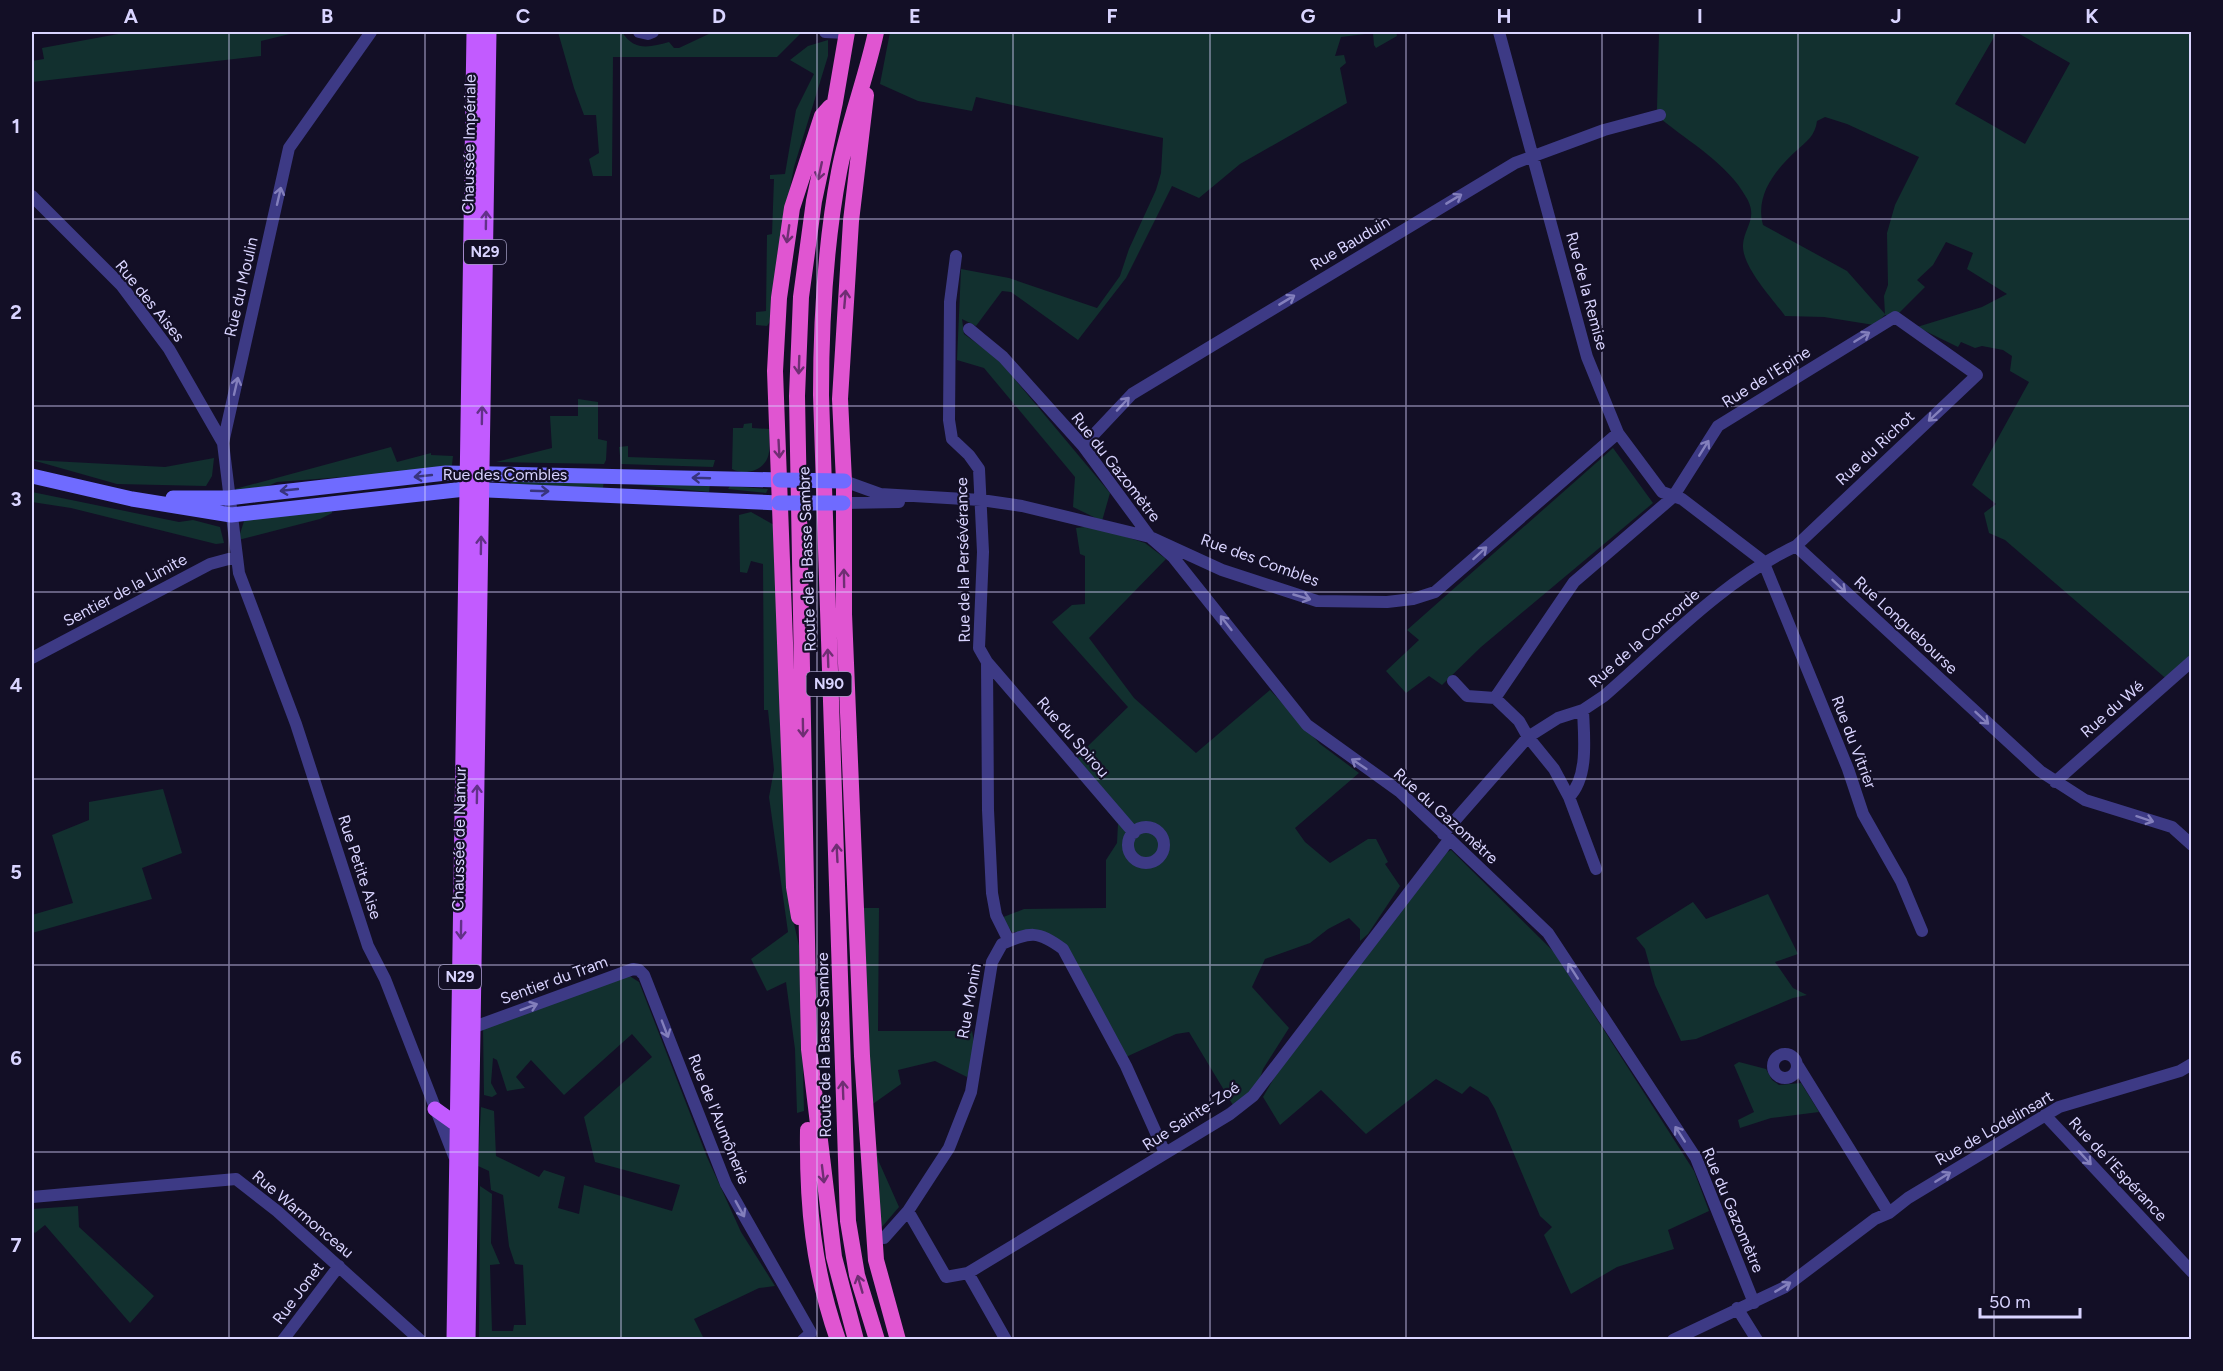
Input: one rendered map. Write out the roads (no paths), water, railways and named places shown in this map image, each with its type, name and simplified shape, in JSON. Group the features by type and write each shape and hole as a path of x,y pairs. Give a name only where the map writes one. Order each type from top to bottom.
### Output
{"highway":[{"name":"Route de la Basse Sambre","path":"847,32 814,201 801,297 797,396 809,1049 834,1257 856,1340"},
{"name":"Route de la Basse Sambre","path":"876,32 850,119 839,173 821,314 823,518 839,893 845,1172 848,1221 857,1275 877,1340"},
{"path":"871,53 851,221 843,317 840,399 844,481 844,614 862,1064 876,1260 897,1340"},
{"path":"808,971 794,887 775,371 779,298 792,208 822,116 835,102"},
{"path":"839,893 860,993"},
{"path":"845,1172 855,1125 862,1064"},
{"path":"813,1096 808,1131 811,1233 827,1308 838,1340"}],"main road":[{"name":"Chaussée Impériale","path":"465,473 474,32"},
{"name":"Chaussée Impériale","path":"481,473 489,32"},
{"name":"Rue des Combles","path":"132,499 228,498 465,473 844,481"},
{"name":"Chaussée de Namur","path":"454,1340 458,1168 465,473"},
{"name":"Chaussée de Namur","path":"468,1340 481,473"},
{"path":"32,476 132,499"},
{"name":"Rue des Combles","path":"132,499 231,515 465,489 779,503 843,503"},
{"name":"N29","path":"465,564 472,596 472,686 478,694"},
{"path":"435,1109 458,1125"},
{"name":"Chaussée de Namur","path":"458,1125 465,1136 465,1188 471,1206"},
{"name":"Chaussée de Namur","path":"457,1192 463,1208 461,1340"}],"street":[{"name":"Rue du Moulin","path":"239,573 223,443 289,148 371,32"},
{"path":"639,32 648,34 653,32"},
{"path":"825,32 847,32"},
{"name":"Rue de la Remise","path":"1499,32 1587,357 1618,434"},
{"name":"Rue Bauduin","path":"1083,446 1132,394 1506,168 1533,155 1604,130 1660,115"},
{"name":"Rue des Aises","path":"32,196 121,285 169,349 223,443"},
{"name":"Rue de la Persévérance","path":"956,256 950,302 949,420 952,439 969,455 979,469 983,552 979,648 987,662 988,810 992,893 996,915 1009,941"},
{"name":"Rue de l'Epine","path":"1495,698 1574,582 1673,497 1719,426 1895,317 1977,375"},
{"name":"Rue du Gazomètre","path":"969,329 1003,357 1083,446 1150,537 1173,557 1307,725 1399,791 1548,933 1696,1158 1754,1303"},
{"name":"Rue du Richot","path":"1796,546 1977,375"},
{"path":"1618,434 1652,482 1673,497 1682,499 1763,561 1796,546"},
{"name":"Rue des Combles","path":"844,481 880,494 981,500 1022,506 1150,537 1222,570 1317,601 1387,602 1425,596 1443,586 1618,434"},
{"name":"Rue des Combles","path":"843,503 981,500"},
{"name":"Rue Longuebourse","path":"1796,546 2055,782 2085,800 2172,827 2192,845"},
{"name":"Sentier de la Limite","path":"32,658 210,564 236,557"},
{"name":"Rue de la Concorde","path":"1446,837 1528,737 1558,718 1583,710 1604,696 1732,582 1763,561"},
{"name":"Rue du Vitrier","path":"1763,561 1848,769 1863,814 1901,881 1922,931"},
{"name":"Rue Petite Aise","path":"239,573 296,724 368,946 385,979 458,1168"},
{"name":"Rue du Wé","path":"2055,782 2192,661"},
{"name":"Rue du Spirou","path":"987,662 1134,833"},
{"path":"1453,681 1467,696 1495,698 1519,722 1554,769 1569,797 1596,869"},
{"path":"1569,797 1576,790 1582,766 1583,710"},
{"name":"Rue Sainte-Zoé","path":"968,1273 1230,1114 1253,1096 1446,837"},
{"path":"1009,941 1030,933 1047,938 1063,949 1120,1055 1165,1154"},
{"name":"Rue Monin","path":"884,1238 908,1211 949,1148 971,1092 992,962 1002,944 1009,941"},
{"name":"Sentier du Tram","path":"474,1027 633,969 639,970 644,975"},
{"name":"Rue de l'Aumônerie","path":"644,975 726,1184 792,1302 807,1336"},
{"name":"Rue de Lodelinsart","path":"1673,1340 1785,1287 1875,1219 1889,1214 1908,1198 2059,1107 2180,1071 2192,1065"},
{"path":"1798,1066 1889,1214"},
{"name":"Rue de l'Espérance","path":"2045,1115 2192,1272"},
{"name":"Rue Warmonceau","path":"32,1197 236,1179 339,1266 420,1340"},
{"path":"908,1211 946,1277 968,1273 1006,1340"},
{"name":"Rue Jonet","path":"283,1340 339,1266"},
{"path":"1737,1308 1757,1340"}]}
